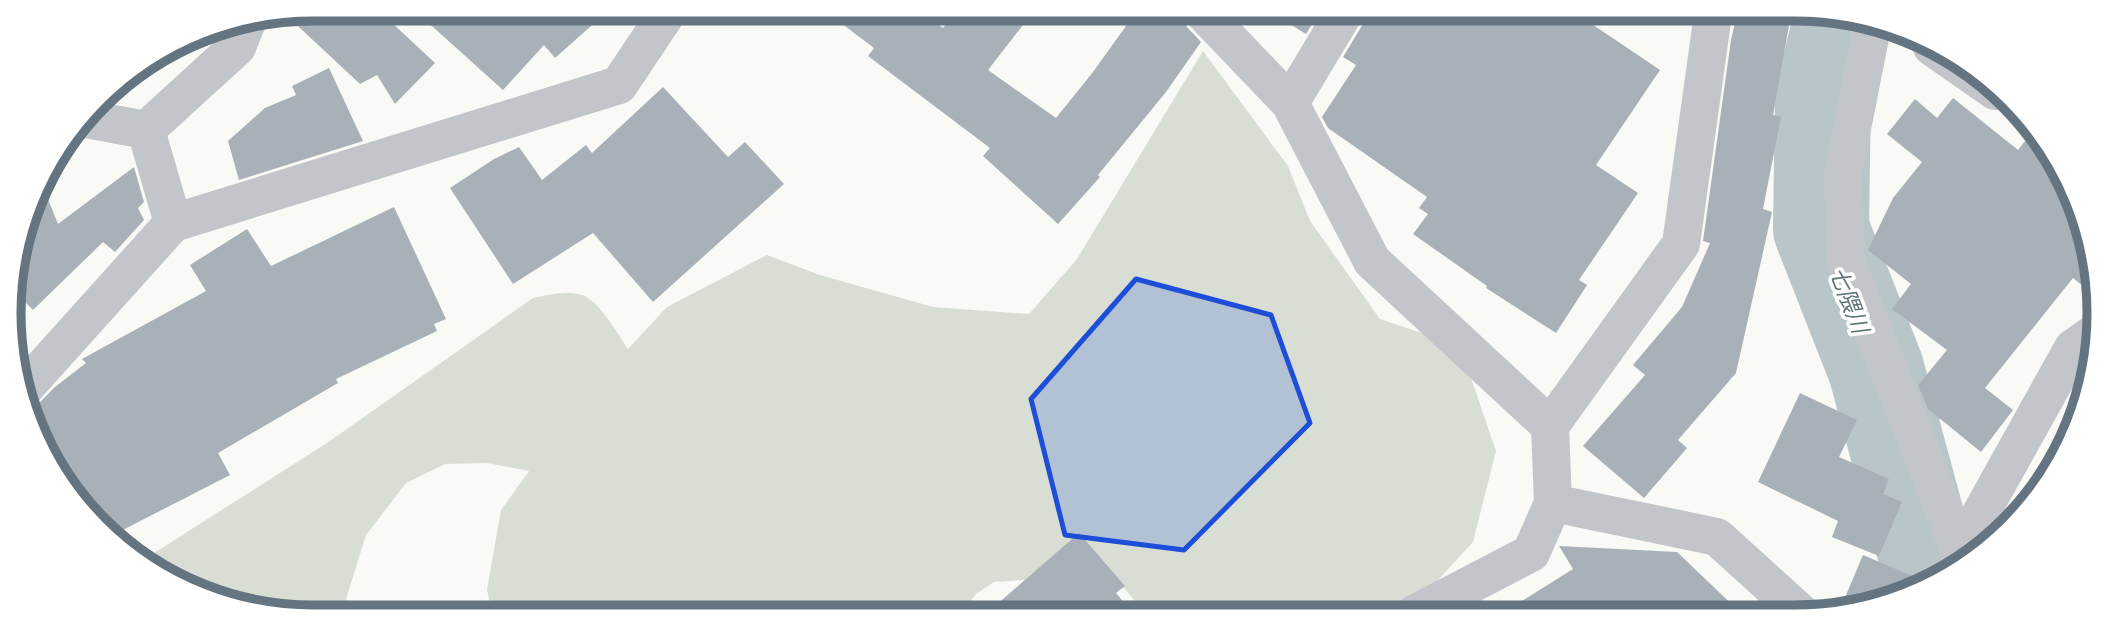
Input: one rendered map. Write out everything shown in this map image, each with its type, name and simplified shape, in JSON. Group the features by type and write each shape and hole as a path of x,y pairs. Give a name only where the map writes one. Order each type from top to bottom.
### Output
{"street":[{"path":"30,382 173,223 619,85 662,21"},
{"path":"1212,21 1290,103 1373,261 1550,426"},
{"path":"1290,103 1339,21"},
{"path":"1431,605 1531,553 1553,503 1550,426 1681,244 1712,21"},
{"path":"146,130 237,47 244,30"},
{"path":"1871,31 1843,174 1846,261 1960,554"},
{"path":"93,120 146,130"},
{"path":"146,130 173,223"},
{"path":"1964,551 2073,348 2086,339"},
{"path":"1553,503 1717,537 1792,605"}],"highlighted area":[{"path":"1136,279 1271,315 1310,423 1184,550 1065,535 1031,399"}],"shaded area":[{"path":"1203,51 1288,166 1310,221 1380,319 1460,346 1496,451 1473,542 1428,591 1401,605 1138,605 1119,582 1098,575 994,582 976,594 967,605 490,605 487,590 501,510 529,471 487,463 445,464 406,483 366,535 344,605 275,603 237,595 201,583 150,555 327,443 533,298 570,293 588,298 614,327 628,349 667,307 767,255 820,275 933,307 1029,314 1077,259"}],"building":[{"path":"390,21 435,63 395,104 377,75 360,84 294,22"},
{"path":"426,21 597,21 555,58 544,45 503,90"},
{"path":"838,21 934,21 943,28 948,21 1026,21 988,70 1056,118 1130,21 1185,21 1201,42 1166,92 1098,175 1100,177 1058,224 983,156 990,148 868,56 874,48"},
{"path":"1285,21 1314,21 1306,34"},
{"path":"1364,21 1587,21 1660,70 1596,165 1638,193 1579,280 1587,285 1556,333 1486,288 1487,286 1413,234 1428,214 1419,208 1427,197 1328,128 1322,117 1356,65 1343,57"},
{"path":"1735,21 1790,21 1773,115 1781,117 1763,209 1772,212 1736,373 1678,440 1687,448 1644,498 1583,446 1645,375 1633,365 1682,307 1710,243 1703,241"},
{"path":"329,68 363,141 239,180 228,141 265,108 296,95 292,86"},
{"path":"663,87 728,157 745,142 784,184 653,302 593,233 513,284 450,188 494,159 519,147 542,180 586,145 592,153"},
{"path":"1953,98 2018,150 2025,141 2038,151 2057,184 2072,219 2085,275 2086,288 2073,278 1985,388 2013,410 1981,452 1928,409 1918,385 1947,350 1892,309 1911,284 1868,250 1893,198 1922,162 1887,134 1915,99 1937,118"},
{"path":"134,167 144,202 138,208 144,220 115,252 103,242 33,310 22,299 23,275 36,219 46,194 58,224"},
{"path":"394,207 446,319 434,324 437,331 336,379 338,383 218,453 230,475 119,532 93,506 70,475 51,442 36,406 86,363 82,359 206,291 190,265 247,229 271,266"},
{"path":"1800,393 1857,420 1839,457 1889,479 1883,494 1902,502 1879,556 1832,537 1838,521 1758,482"},
{"path":"1079,533 1125,586 1116,593 1126,605 996,605"},
{"path":"1559,546 1677,552 1733,605 1515,605 1573,569"},
{"path":"1863,555 1917,578 1889,590 1844,601"}],"waterway":[{"name":"七隈川","path":"1841,25 1823,93 1821,229 1876,369 1931,571"}]}
